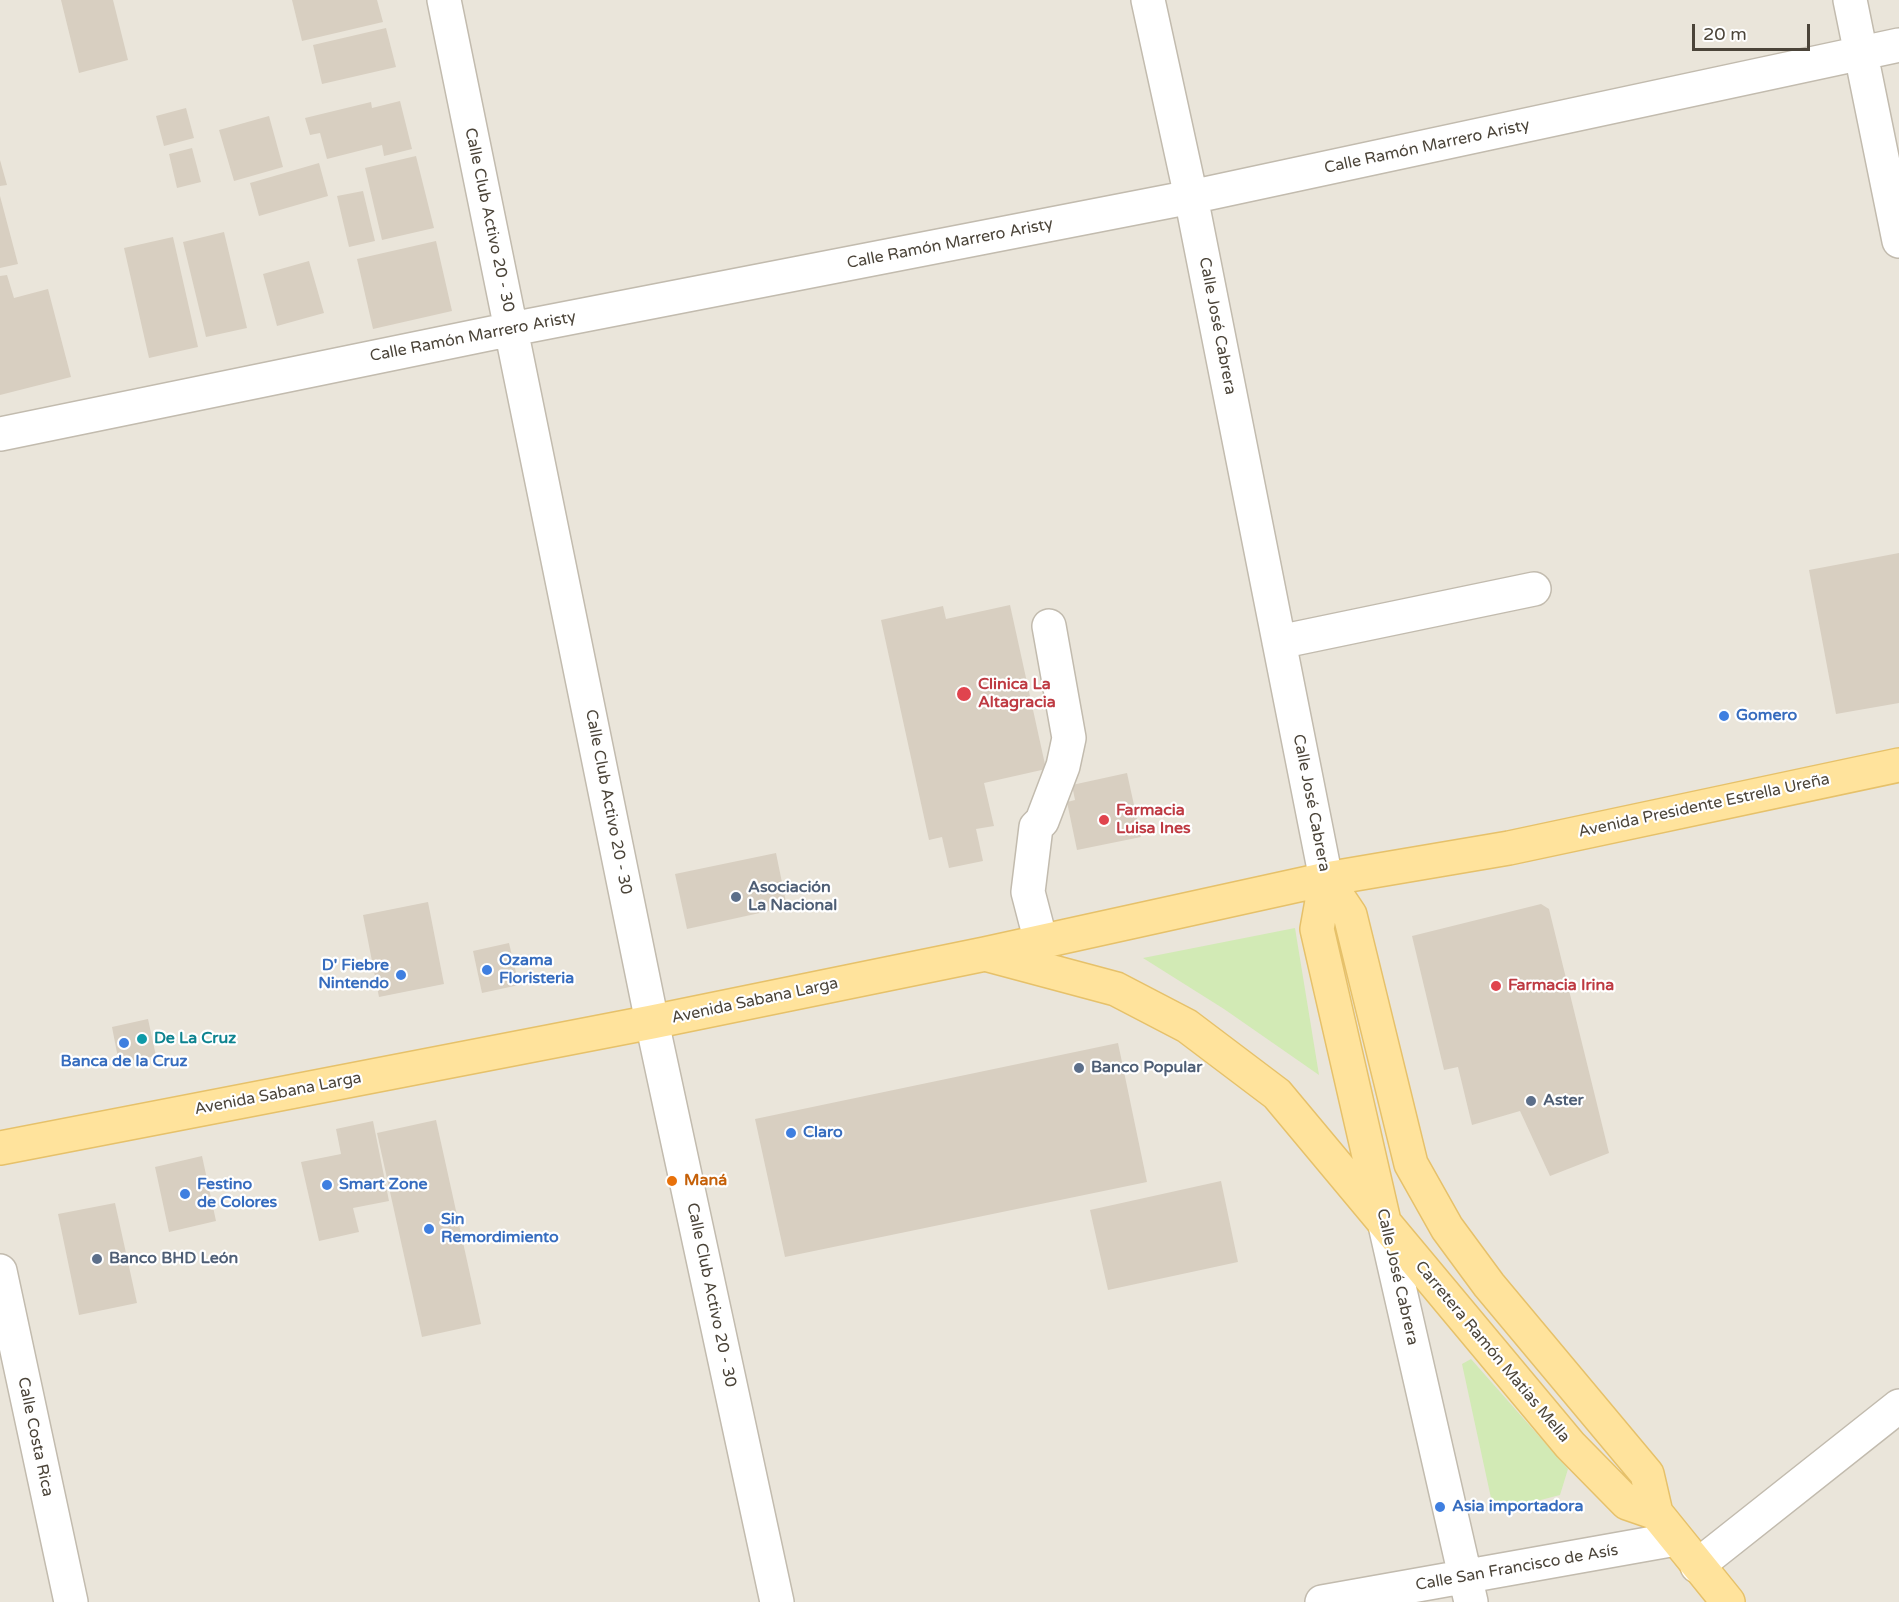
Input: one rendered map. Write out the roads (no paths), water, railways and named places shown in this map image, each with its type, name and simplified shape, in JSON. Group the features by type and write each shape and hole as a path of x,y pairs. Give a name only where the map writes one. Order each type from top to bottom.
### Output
{"main road":[{"name":"Avenida Presidente Estrella Ureña","path":"1509,848 1899,765"},
{"name":"Avenida Sabana Larga","path":"0,1148 652,1022 985,954 1326,879 1509,848"},
{"name":"Calle José Cabrera","path":"1326,879 1317,929 1385,1225"},
{"path":"1326,879 1350,915 1412,1164 1447,1228 1489,1285 1647,1474 1656,1513 1728,1602"},
{"name":"Carretera Ramón Matías Mella","path":"985,954 1116,989 1187,1026 1277,1094 1570,1445 1628,1503 1656,1513"}],"street":[{"name":"Calle Club Activo 20 - 30","path":"444,0 652,1022 777,1602"},
{"name":"Calle José Cabrera","path":"1148,0 1191,198 1326,879"},
{"path":"1850,0 1899,241"},
{"name":"Calle Ramón Marrero Aristy","path":"0,434 512,329 1191,198 1899,45"},
{"path":"1279,642 1534,590"},
{"path":"1041,942 1028,892 1036,827 1042,821 1063,766 1069,738 1049,626"},
{"name":"Calle José Cabrera","path":"1385,1225 1468,1590"},
{"name":"Calle Costa Rica","path":"0,1271 70,1602"},
{"path":"1698,1566 1899,1406"},
{"name":"Calle San Francisco de Asís","path":"1322,1602 1468,1590 1676,1539"}],"place":[{"name":"Clinica La Altagracia","path":"964,694"},
{"name":"Gomero","path":"1724,716"},
{"name":"Farmacia Luisa Ines","path":"1104,820"},
{"name":"Asociación La Nacional","path":"736,897"},
{"name":"Ozama Floristeria","path":"487,970"},
{"name":"D' Fiebre Nintendo","path":"401,975"},
{"name":"Farmacia Irina","path":"1496,986"},
{"name":"De La Cruz","path":"142,1039"},
{"name":"Banca de la Cruz","path":"124,1043"},
{"name":"Banco Popular","path":"1079,1068"},
{"name":"Aster","path":"1531,1101"},
{"name":"Claro","path":"791,1133"},
{"name":"Maná","path":"672,1181"},
{"name":"Smart Zone","path":"327,1185"},
{"name":"Festino de Colores","path":"185,1194"},
{"name":"Sin Remordimiento","path":"429,1229"},
{"name":"Banco BHD León","path":"97,1259"},
{"name":"Asia importadora","path":"1440,1507"}]}
